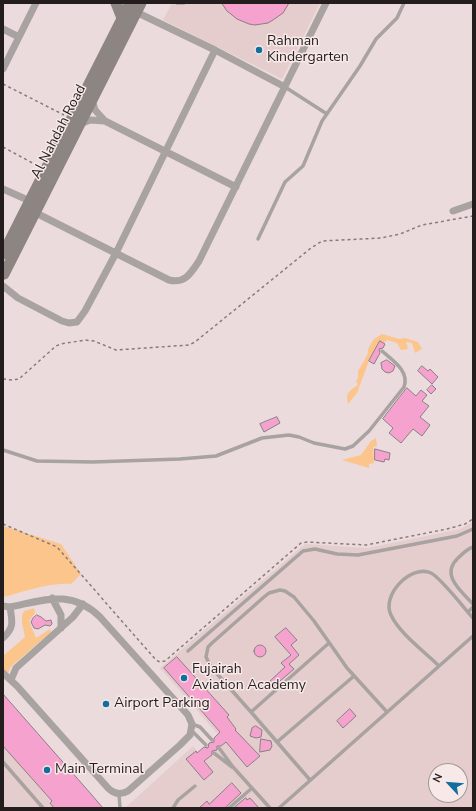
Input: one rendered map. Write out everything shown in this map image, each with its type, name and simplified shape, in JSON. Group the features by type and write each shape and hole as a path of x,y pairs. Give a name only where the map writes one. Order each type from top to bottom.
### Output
{"street":[{"path":"3,69 36,3"},
{"path":"116,3 122,18"},
{"path":"36,213 169,280 174,281 184,279 191,273 199,261 326,3"},
{"path":"136,6 285,87"},
{"name":"Al Nahdah Road","path":"3,276 36,213 122,18 136,6"},
{"name":"Al Nahdah Road","path":"3,254 46,170 76,122 92,100 136,6"},
{"path":"3,29 19,37"},
{"path":"3,286 18,298 62,321 69,323 77,322 85,311 116,253 215,50"},
{"path":"92,100 98,114 105,121 236,187"},
{"path":"76,122 90,120 105,121"},
{"path":"3,188 30,201"},
{"path":"453,210 473,204"},
{"path":"52,598 61,615 61,628"},
{"path":"3,610 7,607 52,598 68,599 83,604 100,617 188,715 192,727 190,735 128,791 119,794 108,788 3,673"},
{"path":"11,680 16,668 76,614 83,604"},
{"path":"3,638 9,633 12,622 7,607"}],"lane":[{"path":"177,3 184,3"},
{"path":"258,239 285,182 303,166 322,121 360,66 376,39 397,18 404,3"},
{"path":"285,87 327,114"},
{"path":"3,450 37,461 93,462 180,459 216,456 262,438 289,435 314,443 345,449 353,446 369,431 404,387 406,382 405,375 398,365 382,351"},
{"path":"188,651 303,551 315,549 344,555 358,555 457,536 473,529"},
{"path":"473,546 454,562 451,575 454,583 473,604"},
{"path":"439,666 409,638 394,620 389,610 391,593 409,575 418,571 428,572 437,576 473,618"},
{"path":"310,780 208,663 206,652 212,643 269,593 280,590 285,591 294,597 314,621 340,660 387,712"},
{"path":"468,612 473,607"},
{"path":"279,808 473,636"},
{"path":"252,712 329,643"},
{"path":"277,742 354,676"},
{"path":"192,727 200,728 212,740"},
{"path":"192,727 206,745"},
{"path":"219,748 233,767 270,808"},
{"path":"214,753 233,767"},
{"path":"3,762 43,808"},
{"path":"173,808 178,800 195,786"},
{"path":"229,808 252,788"},
{"path":"119,794 120,808"}],"path":[{"path":"3,84 76,122"},
{"path":"3,147 46,170"},
{"path":"3,379 18,379 56,346 61,344 88,340 111,349 119,350 189,345 195,342 311,248 322,241 387,237 400,234 422,225 473,216"},
{"path":"3,524 57,547 156,660 160,662 165,661 301,543 308,542 357,546 456,527 473,519"}],"shaded area":[{"name":"Rahman Kindergarten","path":"172,3 320,3 282,79 163,20"},
{"path":"382,334 418,342 422,349 415,353 412,343 406,342 408,349 401,350 397,343 387,340 384,343 380,341 370,358 357,393 348,404 347,395 358,385 356,381 358,378 358,371 368,353 368,349 374,339"},
{"path":"376,438 377,446 373,447 374,463 369,464 369,468 342,460 361,455 371,441"},
{"path":"473,522 473,808 125,808 193,746 202,756 221,738 160,668 305,544 368,548 460,529"},
{"path":"3,526 61,544 81,574 71,584 54,584 3,597"},
{"path":"34,608 35,613 29,621 36,638 50,629 51,632 14,664 10,668 8,674 3,671 3,656 25,637 22,615 24,611"},
{"name":"Main Terminal","path":"3,694 91,794 103,808 3,808"}],"building":[{"path":"222,3 289,3 283,13 273,20 268,23 255,25 237,19 227,11"},
{"path":"380,341 385,344 383,348 379,349 380,353 374,364 369,361"},
{"path":"387,360 395,366 393,371 389,373 382,369 381,363"},
{"path":"422,366 428,371 430,369 438,377 432,384 418,371"},
{"path":"432,385 436,389 431,394 427,390"},
{"path":"407,388 416,396 421,390 427,395 422,401 429,406 420,417 430,425 422,436 413,429 401,443 389,433 393,428 383,419"},
{"path":"277,417 280,423 264,432 260,424"},
{"path":"375,449 390,453 389,460 385,459 384,462 375,460"},
{"path":"37,615 46,621 51,620 52,624 50,626 45,625 38,629 34,628 31,622"},
{"path":"286,628 297,640 291,645 299,655 289,664 294,669 273,687 269,682 285,667 281,663 291,655 275,637"},
{"path":"260,645 264,647 266,651 264,655 260,657 256,655 254,651 256,647"},
{"path":"177,657 229,715 227,717 236,729 235,730 260,756 247,767 226,742 221,746 217,746 217,750 212,751 212,755 204,761 213,772 204,780 186,759 204,747 208,748 209,743 214,742 214,738 220,732 164,668"},
{"name":"Main Terminal","path":"3,694 103,808 54,808 50,803 52,801 3,746"},
{"path":"350,709 356,716 343,728 337,721"},
{"path":"256,726 262,730 261,737 256,738 250,736 252,728"},
{"path":"261,739 271,741 272,746 270,750 260,752"},
{"path":"232,783 241,793 226,808 199,808 207,801 209,804"},
{"path":"246,798 247,800 250,798 259,808 234,808"}],"place":[{"name":"Rahman Kindergarten","path":"259,50"},
{"name":"Fujairah Aviation Academy","path":"184,678"},
{"name":"Airport Parking","path":"106,704"},
{"name":"Main Terminal","path":"47,770"}]}
